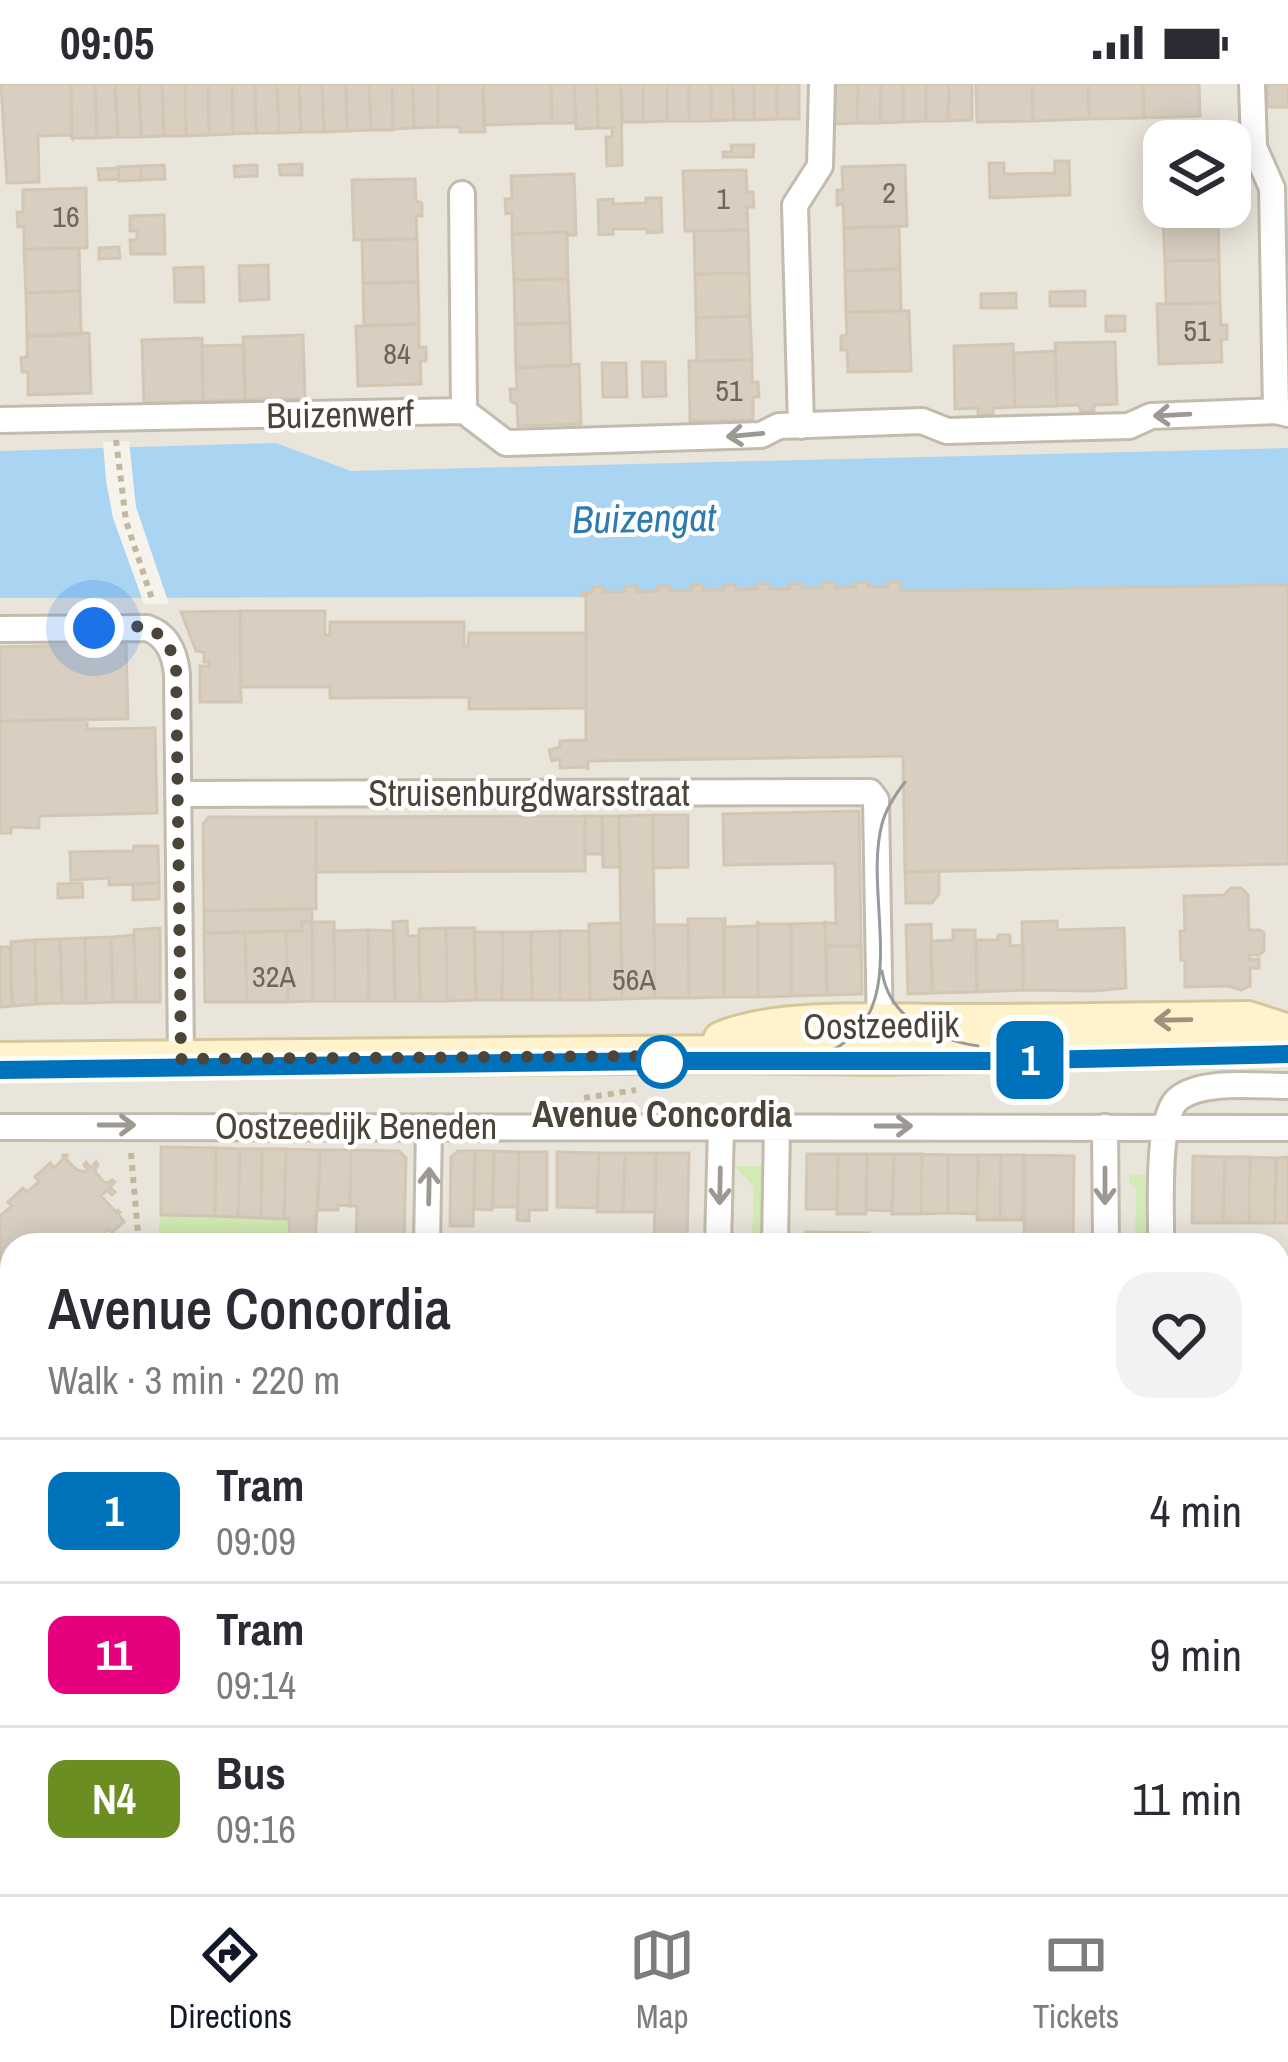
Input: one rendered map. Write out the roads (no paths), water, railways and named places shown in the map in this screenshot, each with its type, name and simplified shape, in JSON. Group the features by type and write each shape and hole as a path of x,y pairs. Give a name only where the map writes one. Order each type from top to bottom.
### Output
{"street":[{"path":"801,426 795,205 820,166 822,84"},
{"path":"464,411 506,443 761,436 779,427 922,421 947,431 1129,426 1151,416 1282,413 1272,188 1254,147 1252,84"},
{"name":"Buizenwerf","path":"0,420 464,411 462,194"},
{"path":"0,628 141,627 163,636 172,652 177,674 181,1059"},
{"name":"Struisenburgdwarsstraat","path":"178,794 871,792 876,800 880,1040"},
{"name":"Oostzeedijk","path":"880,1040 1248,1020 1288,1033"},
{"name":"Oostzeedijk","path":"0,1061 692,1055 733,1036 784,1027 880,1040 1288,1047"},
{"path":"1161,1233 1162,1127 1175,1102 1192,1092 1220,1086 1288,1086"},
{"path":"428,1233 430,1126"},
{"path":"775,1233 777,1126"},
{"path":"1106,1126 1106,1233"},
{"name":"Oostzeedijk Beneden","path":"0,1127 1288,1128"},
{"path":"718,1233 721,1127"}],"water":[{"name":"Buizengat","path":"276,443 351,471 1288,448 1288,591 0,598 0,451"}],"tram line":[{"path":"813,1058 846,1041 867,1018 877,990 877,855 884,818 905,782"},
{"path":"882,971 894,1002 916,1024 978,1046"},
{"path":"0,1070 1288,1054"},
{"name":"1","path":"0,1070 1288,1054"}],"place":[{"name":"Avenue Concordia","path":"662,1062"}]}
